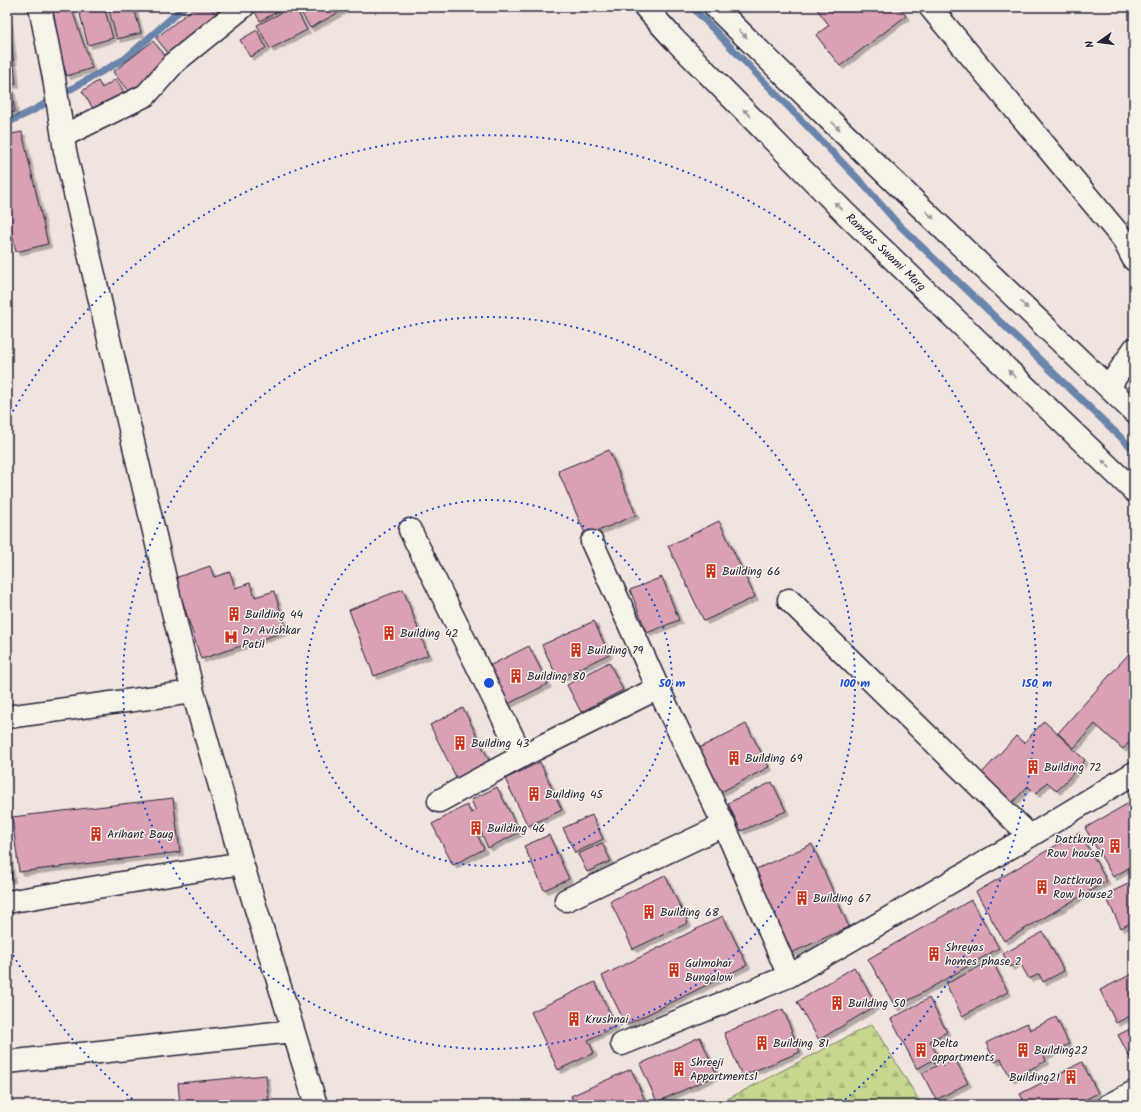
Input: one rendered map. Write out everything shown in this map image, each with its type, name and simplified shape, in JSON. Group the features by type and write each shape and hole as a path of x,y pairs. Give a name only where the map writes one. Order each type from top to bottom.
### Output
{"street":[{"path":"40,7 54,78 65,151 193,692 242,863 316,1105"},
{"path":"63,136 146,95 175,62 243,7"},
{"name":"Ramdas Swami Marg","path":"645,7 673,38 846,214 1134,491"},
{"path":"715,7 833,123 1134,412"},
{"path":"930,7 1123,239 1134,260"},
{"path":"1109,387 1134,349"},
{"path":"410,530 522,756"},
{"path":"592,542 658,688 724,825 789,976"},
{"path":"790,600 1030,836"},
{"path":"439,801 522,756 658,688"},
{"path":"7,717 193,692"},
{"path":"622,1044 789,976 1030,836 1134,773"},
{"path":"566,900 724,825"},
{"path":"7,902 242,863"},
{"path":"7,1062 293,1031"},
{"path":"1109,1105 1134,1092"}],"green space":[{"path":"872,1024 922,1105 716,1105"}],"building":[{"path":"59,7 71,7 92,68 67,76 45,11"},
{"path":"78,7 104,7 113,38 88,45"},
{"path":"108,7 139,7 134,8 141,33 117,39"},
{"path":"195,7 210,7 220,20 172,58 156,38"},
{"path":"252,7 274,7 277,12 260,21"},
{"path":"278,7 295,7 307,30 270,49 257,25 281,13"},
{"path":"298,7 342,7 343,10 310,28"},
{"path":"815,7 899,7 906,16 840,66 816,35 829,25"},
{"path":"7,21 9,21 16,84 7,85"},
{"path":"257,30 266,48 250,57 240,40"},
{"path":"153,41 171,63 131,95 113,72"},
{"path":"116,79 126,96 97,115 82,91 98,81 102,88"},
{"path":"11,87 15,112 7,113 7,88"},
{"path":"22,132 48,244 16,252 7,210 7,135"},
{"path":"609,450 636,515 586,536 558,471"},
{"name":"Building 66","path":"719,521 755,597 704,621 668,546"},
{"name":"Building 44","path":"210,566 214,577 230,572 235,588 250,583 255,597 274,591 287,631 201,659 175,578"},
{"path":"662,577 679,620 647,633 630,590"},
{"name":"Building 42","path":"403,589 428,655 374,676 349,610"},
{"name":"Building 79","path":"594,621 609,654 558,679 542,645"},
{"name":"Building 80","path":"529,646 548,684 504,706 485,668"},
{"path":"1134,648 1134,737 1123,749 1095,724 1074,748 1058,733"},
{"path":"609,662 623,690 581,712 567,685"},
{"name":"Building 43","path":"463,708 490,762 457,779 430,725"},
{"name":"Building 72","path":"1044,721 1085,760 1057,791 1047,782 1036,794 1028,786 1012,803 981,774 1016,736 1024,743"},
{"name":"Building 69","path":"746,724 769,767 721,792 699,748"},
{"name":"Building 45","path":"540,762 562,810 528,826 505,779"},
{"path":"772,782 786,811 741,831 728,803"},
{"name":"Building 46","path":"497,787 520,832 488,848 481,832 477,834 484,849 453,865 432,824 467,805 471,813 476,811 471,800"},
{"name":"Arihant Baug","path":"173,798 180,852 19,872 12,817"},
{"name":"Dattkrupa Row house1","path":"1134,800 1134,865 1113,877 1085,828"},
{"path":"592,815 603,839 575,853 563,828"},
{"name":"Dattkrupa Row house2","path":"1079,832 1107,881 1004,941 976,892"},
{"path":"549,835 569,879 544,890 524,846"},
{"path":"7,842 12,879 7,880"},
{"path":"602,843 611,861 587,872 578,854"},
{"name":"Building 67","path":"812,844 849,927 791,953 754,870"},
{"name":"Building 68","path":"665,875 688,923 633,949 610,901"},
{"path":"1134,881 1134,921 1121,928 1105,895"},
{"name":"Shreyas homes phase 2","path":"971,900 999,948 896,1008 868,959"},
{"name":"Gulmohar Bungalow","path":"723,916 747,965 626,1025 602,976"},
{"path":"1043,932 1064,971 1043,982 1039,974 1029,979 1019,961 1010,967 1003,954"},
{"path":"992,960 1008,992 962,1016 946,984"},
{"name":"Building 50","path":"854,967 877,1005 819,1040 797,1002"},
{"path":"1132,974 1134,977 1134,1014 1116,1023 1100,990"},
{"name":"Krushnai","path":"595,982 616,1026 588,1040 594,1053 558,1070 531,1012"},
{"name":"Delta appartments","path":"929,998 947,1032 930,1041 943,1066 955,1059 968,1083 936,1100 922,1073 936,1066 933,1060 917,1069 891,1019"},
{"name":"Building 81","path":"783,1009 800,1052 742,1076 724,1033"},
{"name":"Building22","path":"1056,1017 1069,1044 1044,1056 1046,1061 1011,1079 1001,1059 995,1062 986,1043 1027,1023 1030,1030"},
{"path":"1134,1027 1134,1063 1133,1063 1118,1035"},
{"name":"Shreeji Appartments1","path":"700,1037 717,1075 657,1102 640,1064"},
{"name":"Building21","path":"1082,1062 1098,1093 1075,1105 1026,1105 1020,1094"},
{"path":"631,1069 647,1105 575,1105 571,1096"},
{"path":"266,1075 269,1105 180,1105 178,1083"}],"waterway":[{"path":"7,123 32,111 126,58 184,7"},
{"path":"692,7 863,184 898,224 1134,450"}],"place":[{"name":"Building 66","path":"711,571"},
{"name":"Building 44","path":"234,614"},
{"name":"Building 42","path":"389,633"},
{"name":"Dr Avishkar Patil","path":"231,637"},
{"name":"Building 79","path":"576,650"},
{"name":"Building 80","path":"516,676"},
{"name":"Building 43","path":"460,743"},
{"name":"Building 69","path":"734,758"},
{"name":"Building 72","path":"1033,767"},
{"name":"Building 45","path":"534,794"},
{"name":"Building 46","path":"476,828"},
{"name":"Arihant Baug","path":"96,834"},
{"name":"Dattkrupa Row house1","path":"1115,846"},
{"name":"Dattkrupa Row house2","path":"1042,887"},
{"name":"Building 67","path":"802,898"},
{"name":"Building 68","path":"649,912"},
{"name":"Shreyas homes phase 2","path":"934,954"},
{"name":"Gulmohar Bungalow","path":"674,970"},
{"name":"Building 50","path":"837,1003"},
{"name":"Krushnai","path":"574,1019"},
{"name":"Building 81","path":"762,1043"},
{"name":"Delta appartments","path":"921,1050"},
{"name":"Building22","path":"1023,1050"},
{"name":"Shreeji Appartments1","path":"679,1069"},
{"name":"Building21","path":"1071,1077"}]}
